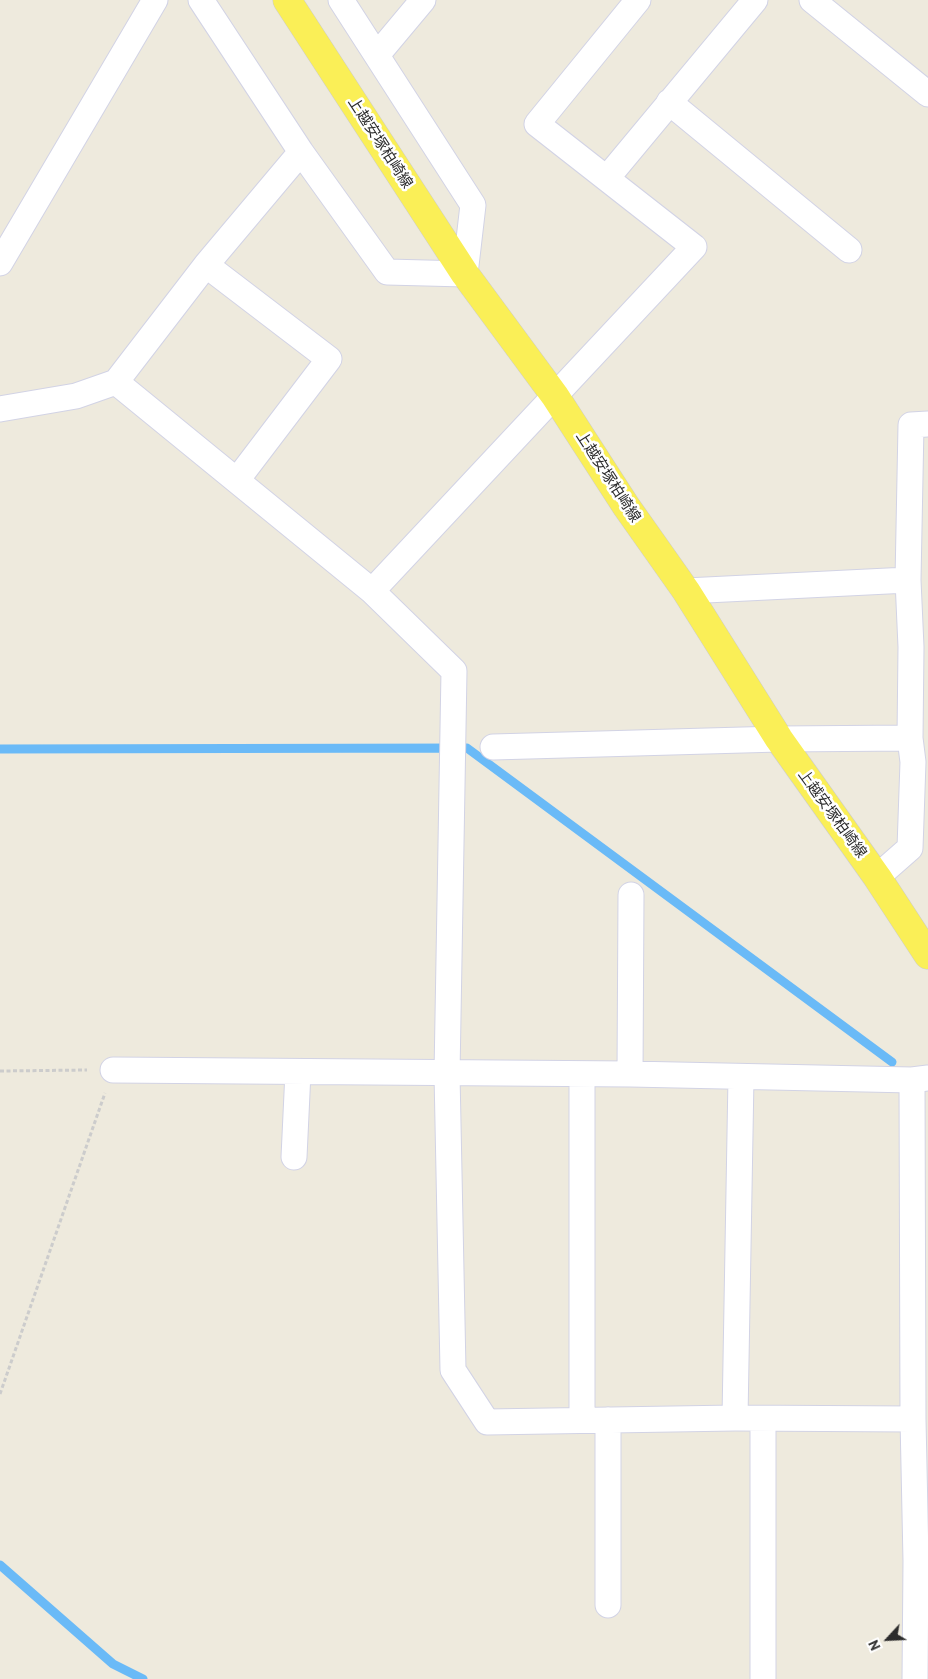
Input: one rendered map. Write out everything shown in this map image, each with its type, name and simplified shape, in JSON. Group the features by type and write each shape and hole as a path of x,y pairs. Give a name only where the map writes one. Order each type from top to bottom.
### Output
{"main road":[{"name":"上越安塚柏崎線","path":"287,1 465,274 555,396 626,506 686,591 779,739 925,943"}],"street":[{"path":"0,263 155,0"},
{"path":"201,0 301,152 387,272 465,274 473,205 341,0"},
{"path":"377,55 423,0"},
{"path":"372,591 694,247 537,124 638,0"},
{"path":"607,178 755,0"},
{"path":"812,0 928,94"},
{"path":"669,102 850,250"},
{"path":"0,409 76,396 116,382 206,265 301,152"},
{"path":"206,265 329,360 237,480"},
{"path":"116,382 372,591 454,671 447,1074 453,1370 487,1422 582,1419 913,1419"},
{"path":"878,877 910,848 917,754 920,648 908,580 911,425 928,424"},
{"path":"686,591 908,580"},
{"path":"493,747 779,739 917,754"},
{"path":"630,1074 631,895"},
{"path":"114,1070 630,1074 741,1078 920,1079 913,1419 922,1560 915,1679"},
{"path":"294,1157 298,1072"},
{"path":"582,1074 582,1419"},
{"path":"735,1418 741,1078"},
{"path":"763,1419 763,1679"},
{"path":"608,1420 608,1605"}],"path":[{"path":"0,1071 114,1070 0,1394"}],"waterway":[{"path":"0,749 467,748 892,1062"},
{"path":"0,1565 113,1664 143,1679"}]}
